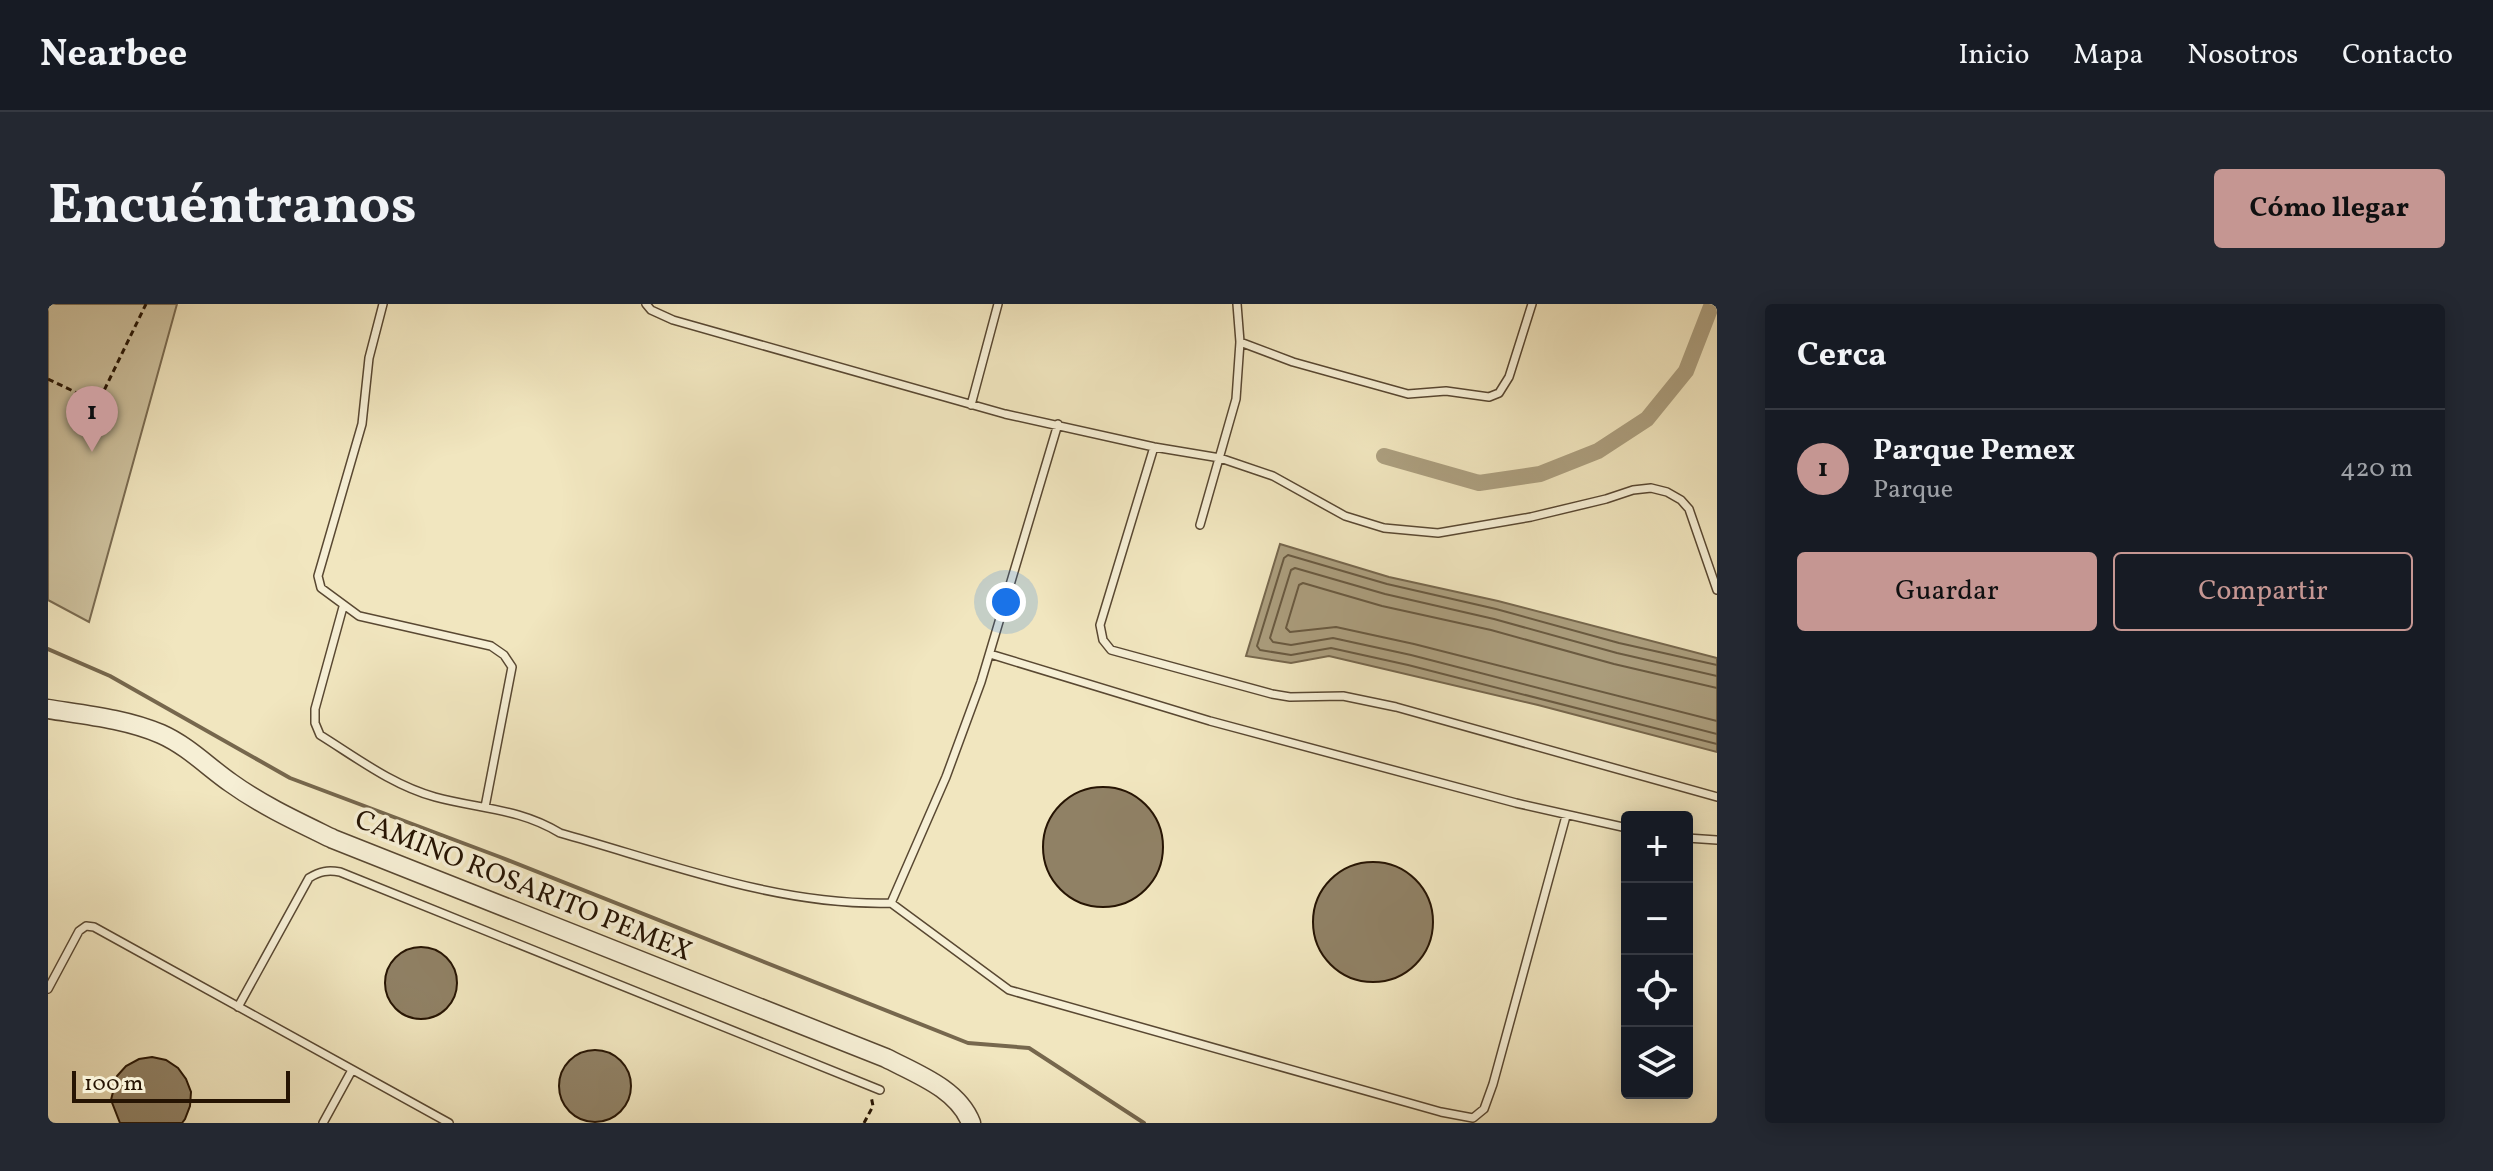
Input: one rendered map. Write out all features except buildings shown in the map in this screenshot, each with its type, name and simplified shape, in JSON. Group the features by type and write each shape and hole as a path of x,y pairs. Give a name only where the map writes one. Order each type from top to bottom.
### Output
{"street":[{"name":"CAMINO ROSARITO PEMEX","path":"48,709 123,722 160,734 184,746 232,784 280,813 333,839 886,1058 938,1085 966,1109 971,1123"}],"lane":[{"path":"383,304 369,358 362,424 318,576 321,588 359,616 491,646 504,655 512,667 485,807"},
{"path":"646,304 651,310 673,320 971,405 1154,447 1220,458 1273,476 1345,516 1384,528 1438,533 1531,517 1633,490 1651,488 1667,492 1689,509 1717,590"},
{"path":"971,405 998,304"},
{"path":"1200,525 1236,399 1240,342 1237,304"},
{"path":"1240,342 1293,362 1408,394 1446,391 1489,397 1499,393 1509,377 1532,304"},
{"path":"891,903 946,777 990,654 1058,424"},
{"path":"1154,447 1100,625 1103,640 1111,650 1272,694 1290,697 1343,696 1396,707 1717,797"},
{"path":"343,607 315,709 315,723 320,735 408,788 435,797 521,814 560,833 769,892 830,903 891,903 1009,990 1441,1112 1473,1118 1484,1109 1493,1084 1566,816"},
{"path":"990,654 1210,721 1566,816 1621,827"},
{"path":"1693,838 1717,840"},
{"path":"238,1007 309,878 328,870 340,872 880,1090"},
{"path":"48,989 79,931 90,926 449,1123"},
{"path":"323,1123 352,1070"}],"path":[{"path":"48,379 98,403 146,304"},
{"path":"864,1123 873,1106 868,1085"}],"shaded area":[{"path":"48,304 177,304 89,622 48,600"}],"water":[{"path":"1280,544 1389,577 1498,601 1717,658 1717,752 1538,705 1329,656 1291,663 1246,656"}],"waterway":[{"path":"1384,456 1479,483 1540,474 1598,451 1647,419 1686,371 1712,304"},
{"path":"48,649 110,676 290,778 500,857 968,1043 1029,1048 1144,1123"}],"place":[{"name":"Parque Pemex","path":"92,452"}]}
